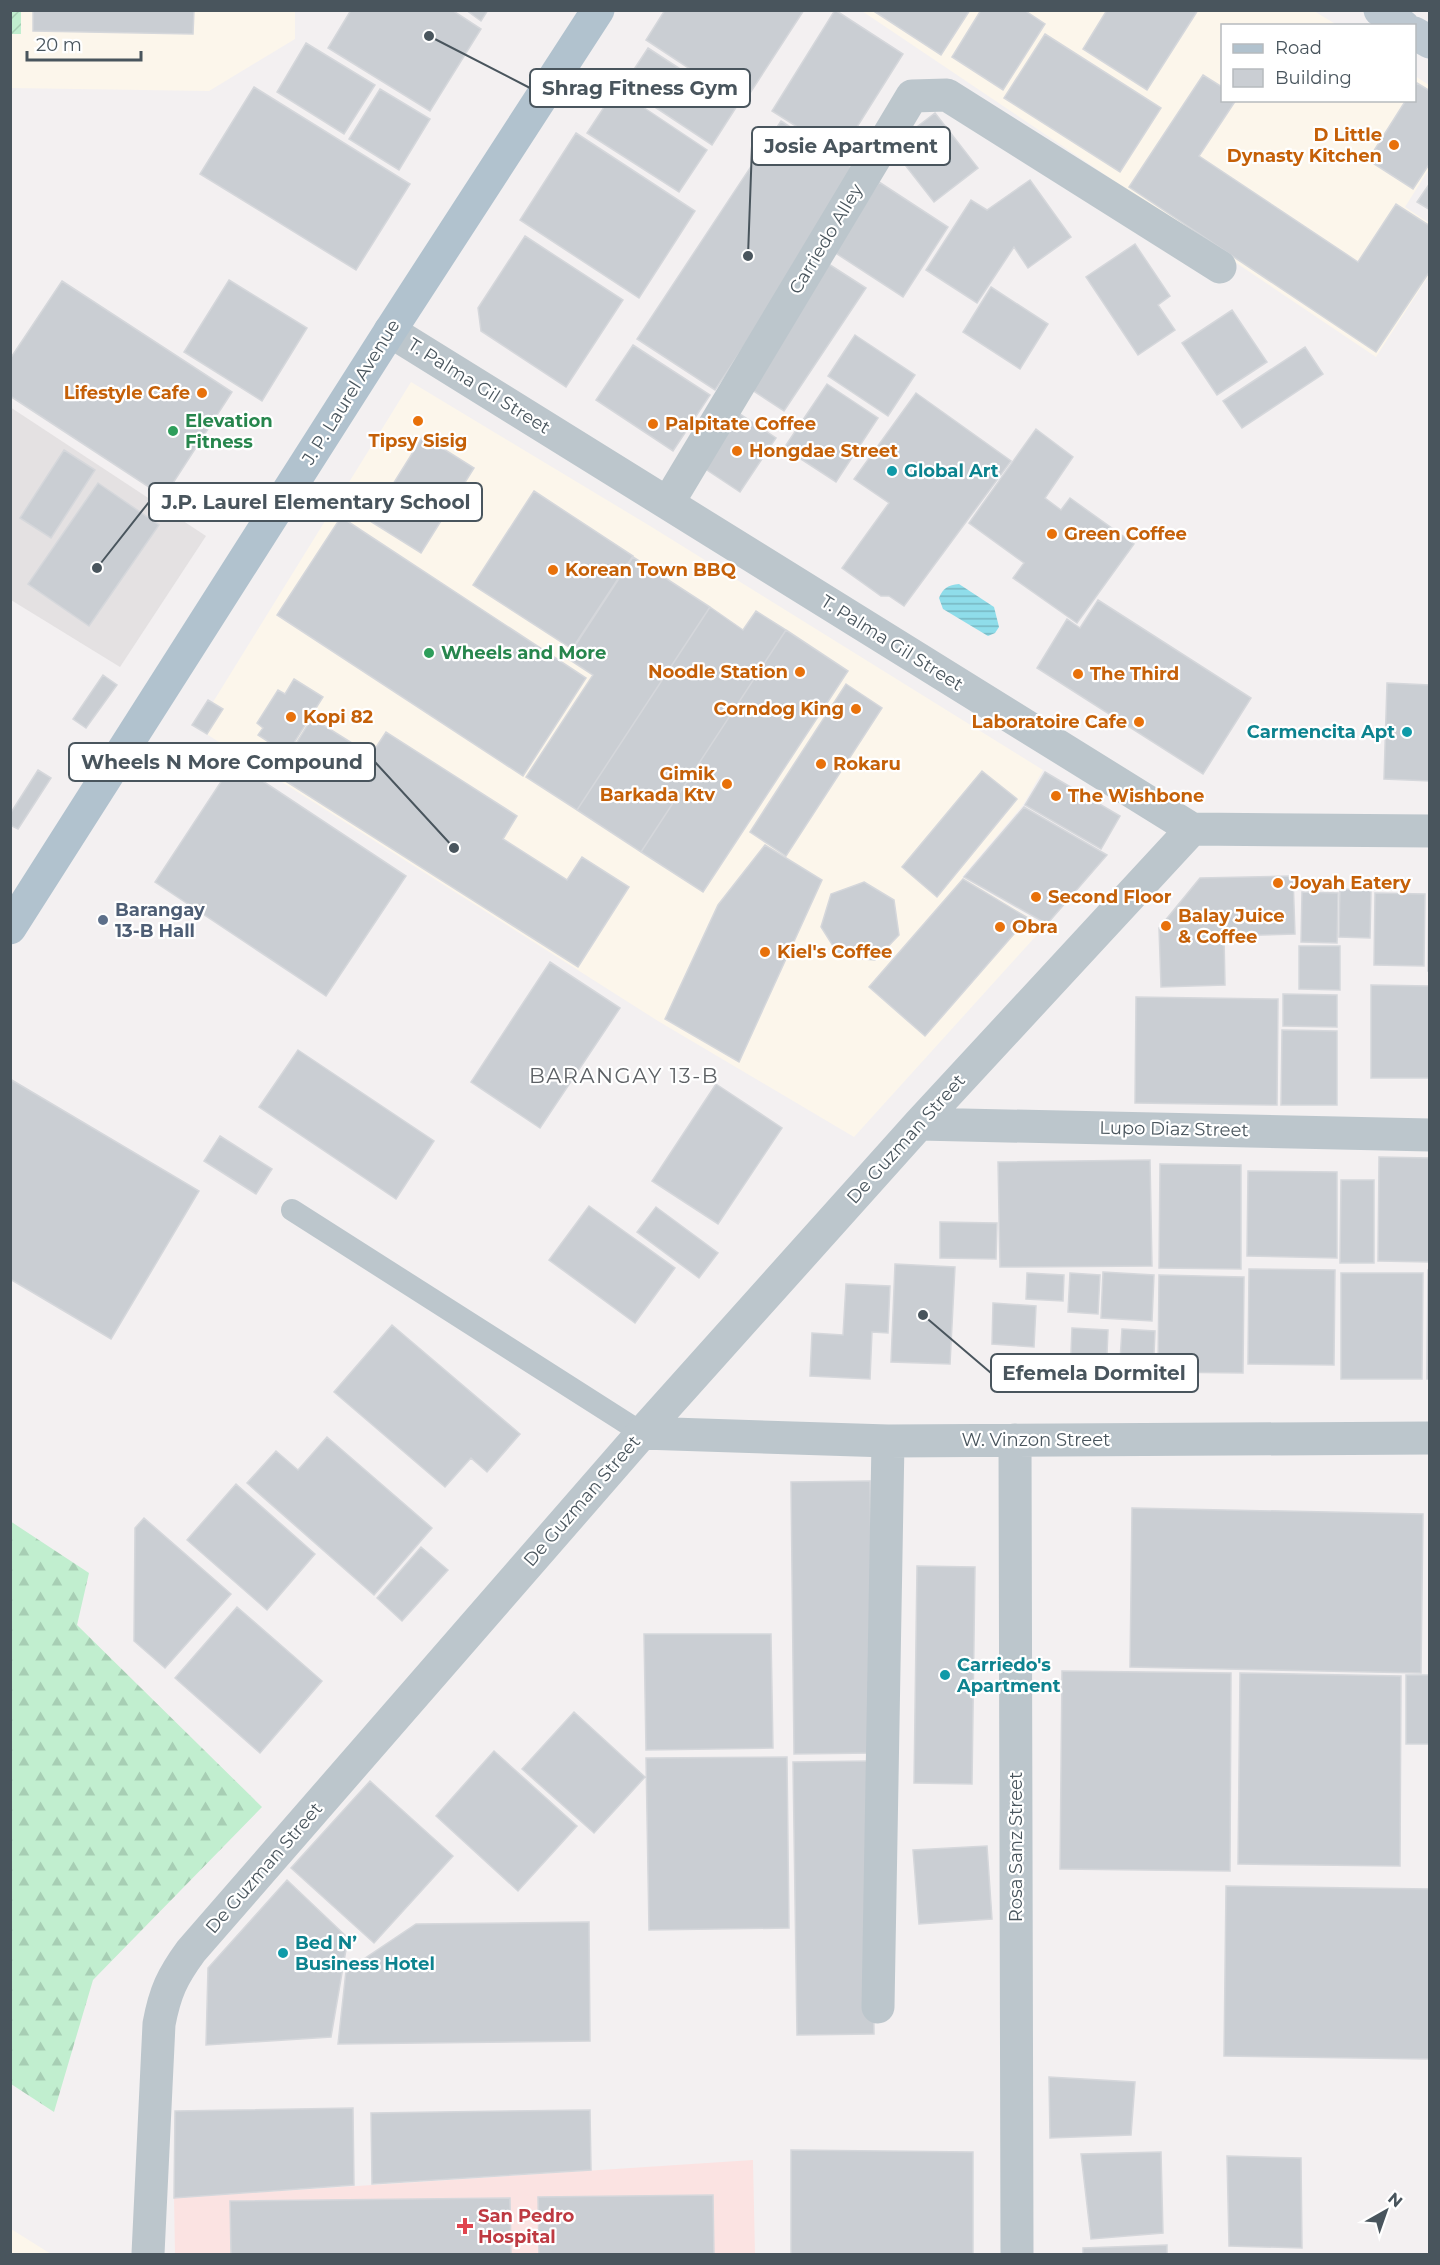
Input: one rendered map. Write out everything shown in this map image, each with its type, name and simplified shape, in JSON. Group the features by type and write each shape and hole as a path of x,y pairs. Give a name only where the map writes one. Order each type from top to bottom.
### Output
{"main road":[{"name":"J. P. Laurel Avenue","path":"10,928 390,331 598,10"},
{"path":"1380,10 1401,24"},
{"path":"1416,34 1430,42"}],"street":[{"name":"Carriedo Alley","path":"668,503 912,96 947,95 1220,267"},
{"name":"T. Palma Gil Street","path":"390,331 1192,829"},
{"path":"1192,829 1430,831"},
{"name":"De Guzman Street","path":"148,2254 157,2050 164,2001 173,1977 191,1951 642,1432 919,1124 1192,829"},
{"name":"Lupo Diaz Street","path":"919,1124 1430,1135"},
{"name":"W. Vinzon Street","path":"642,1432 888,1441 1430,1438"},
{"name":"Rosa Sanz Street","path":"1015,1440 1017,2254"},
{"path":"878,2007 888,1441"}],"lane":[{"path":"292,1210 642,1432"}],"shaded area":[{"path":"11,11 295,11 295,39 209,91 11,88"},
{"path":"862,11 1314,11 1335,24 1221,24 1221,102 1416,102 1416,77 1429,85 1429,169 1405,207 1429,223 1429,275 1376,357"},
{"path":"411,382 650,526 1043,770 1023,805 962,877 1045,926 854,1137 658,1021 197,728"},
{"path":"10,407 206,536 120,667 11,600"},
{"name":"San Pedro Hospital","path":"753,2160 755,2254 175,2254 174,2198"},
{"path":"11,2229 51,2254 11,2254"}],"green space":[{"path":"11,10 21,11 21,34 11,34"},
{"path":"10,1521 89,1573 77,1625 262,1807 93,1980 54,2112 11,2084"}],"water":[{"path":"959,584 994,607 999,627 995,633 988,636 943,609 939,598 942,592 949,586"}],"building":[{"path":"33,10 194,10 193,34 33,31"},
{"path":"351,10 452,10 481,29 430,111 328,48"},
{"path":"466,10 488,10 481,21"},
{"path":"665,10 804,10 743,104 646,40"},
{"path":"835,10 903,54 840,154 772,111"},
{"path":"872,10 970,10 941,55"},
{"path":"981,10 1024,10 1045,24 1003,90 952,57"},
{"path":"1107,10 1198,10 1147,90 1083,49"},
{"path":"1045,34 1161,108 1120,172 1004,98"},
{"path":"306,43 375,85 344,134 277,92"},
{"path":"648,48 737,106 712,145 623,86"},
{"path":"1203,75 1221,86 1221,102 1235,102 1199,156 1358,262 1396,204 1430,226 1430,271 1376,352 1129,187"},
{"path":"1416,84 1430,91 1430,163 1413,189 1368,160 1405,102 1416,102"},
{"path":"254,87 410,184 356,270 200,174"},
{"path":"380,89 430,119 399,170 349,139"},
{"path":"616,89 707,150 679,192 587,133"},
{"path":"935,113 978,168 934,202 891,147"},
{"path":"781,121 859,172 715,390 637,339"},
{"path":"576,133 695,211 639,298 520,220"},
{"path":"1030,180 1071,237 1028,268 1014,247 977,303 926,270 971,200 987,210"},
{"path":"879,182 948,227 903,297 834,252"},
{"path":"1430,183 1430,210 1417,202"},
{"path":"525,236 623,300 566,387 481,331 478,308"},
{"path":"1135,244 1170,296 1158,305 1175,330 1138,355 1086,277"},
{"path":"827,263 866,288 784,411 746,386"},
{"path":"229,280 307,328 262,401 184,352"},
{"path":"62,281 232,392 164,497 10,396 10,359"},
{"path":"991,287 1048,324 1020,369 963,332"},
{"path":"1232,310 1267,362 1217,395 1182,343"},
{"path":"855,335 915,375 888,416 828,376"},
{"path":"633,345 710,395 673,451 596,400"},
{"path":"1305,347 1323,374 1242,428 1223,401"},
{"path":"827,384 878,418 836,482 784,448"},
{"path":"916,393 1011,461 904,606 889,596 881,596 842,568 889,503 854,479"},
{"name":"Hongdae Street","path":"734,410 776,438 740,492 698,464"},
{"name":"Green Coffee","path":"1036,429 1073,457 1045,498 1061,510 1070,498 1134,544 1077,623 1013,578 1024,563 969,523"},
{"path":"423,436 474,468 421,553 370,521"},
{"path":"64,450 95,470 51,538 20,518"},
{"path":"98,483 159,525 89,626 28,584"},
{"name":"Korean Town BBQ","path":"534,491 633,556 572,649 473,585"},
{"path":"341,517 586,678 523,776 277,615"},
{"path":"633,557 710,607 577,810 526,777 593,675 567,658"},
{"path":"1098,600 1251,698 1203,774 1037,668 1067,619 1080,628"},
{"path":"710,607 743,630 756,611 786,630 641,852 577,810"},
{"path":"786,630 848,671 703,892 641,852"},
{"path":"103,675 117,685 86,728 73,719"},
{"path":"294,679 323,697 287,754 258,735 263,728 257,723 278,690 285,694"},
{"name":"Carmencita Apt","path":"1387,683 1430,685 1430,781 1384,779"},
{"path":"846,684 882,708 786,856 750,832"},
{"path":"208,700 223,709 207,734 192,725"},
{"path":"312,718 371,755 386,732 517,816 503,839 567,880 582,857 629,887 578,967 276,775"},
{"path":"234,762 406,876 326,996 155,882"},
{"path":"38,770 51,778 18,829 10,825 10,814"},
{"path":"982,771 1017,799 937,897 902,867"},
{"path":"1045,772 1120,816 1101,849 1025,805"},
{"path":"1024,807 1107,855 1047,924 964,877"},
{"path":"765,845 822,880 739,1062 665,1019 718,905"},
{"path":"1293,876 1295,934 1224,936 1225,985 1161,987 1159,928 1200,878"},
{"path":"963,879 1028,918 925,1036 869,987"},
{"path":"864,882 894,900 899,935 875,960 840,957 821,927 831,894"},
{"path":"1340,889 1371,890 1370,938 1339,937"},
{"path":"1302,892 1338,893 1337,943 1301,942"},
{"path":"1429,892 1430,971 1428,971"},
{"path":"1375,893 1425,894 1424,966 1374,965"},
{"path":"1299,946 1340,946 1340,990 1299,989"},
{"path":"550,962 620,1008 540,1128 471,1082"},
{"path":"1371,985 1430,986 1430,1078 1371,1078"},
{"path":"1283,994 1337,995 1337,1027 1283,1026"},
{"path":"1136,997 1278,999 1277,1105 1135,1103"},
{"path":"1282,1030 1337,1031 1337,1105 1281,1105"},
{"path":"298,1050 434,1141 396,1199 259,1107"},
{"path":"10,1079 199,1191 111,1339 10,1279"},
{"path":"716,1084 782,1128 718,1224 652,1181"},
{"path":"220,1136 272,1169 256,1194 204,1161"},
{"path":"1379,1157 1430,1158 1430,1262 1378,1261"},
{"path":"1150,1160 1152,1266 1000,1267 998,1162"},
{"path":"1160,1164 1241,1165 1241,1269 1159,1268"},
{"path":"1248,1171 1337,1172 1337,1258 1247,1256"},
{"path":"1341,1180 1374,1180 1374,1263 1340,1263"},
{"path":"589,1206 675,1268 635,1323 549,1260"},
{"path":"656,1207 718,1253 699,1278 637,1232"},
{"path":"940,1222 997,1223 996,1259 940,1258"},
{"path":"895,1264 955,1267 950,1364 891,1362"},
{"path":"1249,1269 1335,1270 1334,1365 1248,1364"},
{"path":"1428,1270 1430,1270 1430,1379 1427,1379"},
{"path":"1103,1272 1154,1275 1152,1321 1101,1318"},
{"path":"1027,1273 1064,1275 1063,1301 1026,1299"},
{"path":"1070,1273 1100,1275 1098,1314 1068,1312"},
{"path":"1341,1273 1423,1273 1422,1379 1341,1379"},
{"path":"1159,1275 1244,1277 1243,1373 1158,1372"},
{"path":"846,1284 890,1286 888,1333 872,1332 870,1379 810,1376 812,1333 843,1335"},
{"path":"993,1303 1036,1306 1034,1347 992,1344"},
{"path":"392,1325 520,1434 487,1472 471,1458 445,1487 334,1392"},
{"path":"1072,1328 1108,1330 1106,1378 1070,1376"},
{"path":"1122,1329 1155,1331 1153,1378 1119,1376"},
{"path":"327,1437 432,1528 374,1595 247,1483 276,1451 298,1470"},
{"path":"870,1481 874,1753 794,1754 791,1482"},
{"path":"236,1484 315,1554 267,1610 187,1540"},
{"path":"1132,1508 1423,1514 1421,1673 1130,1667"},
{"path":"144,1518 231,1594 165,1668 134,1641 135,1528"},
{"path":"421,1547 448,1570 402,1621 377,1598"},
{"name":"Carriedo's Apartment","path":"917,1566 975,1567 972,1784 914,1783"},
{"path":"237,1607 322,1681 260,1753 175,1678"},
{"path":"644,1634 771,1634 773,1748 646,1750"},
{"path":"1062,1671 1231,1673 1230,1871 1060,1869"},
{"path":"1240,1673 1401,1676 1400,1866 1238,1864"},
{"path":"1406,1675 1430,1675 1430,1744 1406,1744"},
{"path":"574,1712 645,1777 594,1833 522,1769"},
{"path":"494,1751 577,1826 518,1891 436,1816"},
{"path":"787,1757 789,1928 649,1930 646,1758"},
{"path":"871,1761 874,2034 797,2035 793,1762"},
{"path":"370,1781 453,1856 374,1943 291,1868"},
{"path":"987,1846 992,1919 919,1924 913,1850"},
{"name":"Bed N’ Business Hotel","path":"287,1880 348,1938 331,2037 206,2045 208,1968"},
{"path":"1226,1886 1430,1889 1430,2059 1224,2056"},
{"path":"589,1922 590,2041 338,2044 346,1971 416,1924"},
{"path":"1049,2077 1135,2082 1131,2135 1050,2138"},
{"path":"353,2108 354,2185 174,2198 175,2111"},
{"path":"590,2110 591,2170 372,2184 371,2113"},
{"path":"791,2150 973,2152 973,2254 791,2254"},
{"path":"1161,2152 1163,2233 1091,2239 1081,2154"},
{"path":"1227,2156 1301,2158 1302,2248 1229,2246"},
{"path":"713,2195 714,2254 539,2254 538,2197"},
{"path":"510,2198 511,2254 231,2254 230,2201"},
{"path":"1167,2245 1167,2254 1083,2254 1083,2248"}],"place":[{"name":"Shrag Fitness Gym","path":"429,36"},
{"name":"D Little Dynasty Kitchen","path":"1394,145"},
{"name":"Josie Apartment","path":"748,256"},
{"name":"Lifestyle Cafe","path":"202,393"},
{"name":"Tipsy Sisig","path":"418,421"},
{"name":"Palpitate Coffee","path":"653,424"},
{"name":"Elevation Fitness","path":"173,431"},
{"name":"Hongdae Street","path":"737,451"},
{"name":"Global Art","path":"892,471"},
{"name":"Green Coffee","path":"1052,534"},
{"name":"J.P. Laurel Elementary School","path":"97,568"},
{"name":"Korean Town BBQ","path":"553,570"},
{"name":"Wheels and More","path":"429,653"},
{"name":"Noodle Station","path":"800,672"},
{"name":"The Third","path":"1078,674"},
{"name":"Corndog King","path":"856,709"},
{"name":"Kopi 82","path":"291,717"},
{"name":"Laboratoire Cafe","path":"1139,722"},
{"name":"Carmencita Apt","path":"1407,732"},
{"name":"Rokaru","path":"821,764"},
{"name":"Gimik Barkada Ktv","path":"727,784"},
{"name":"The Wishbone","path":"1056,796"},
{"name":"Wheels N More Compound","path":"454,848"},
{"name":"Joyah Eatery","path":"1278,883"},
{"name":"Second Floor","path":"1036,897"},
{"name":"Barangay 13-B Hall","path":"103,920"},
{"name":"Balay Juice & Coffee","path":"1166,926"},
{"name":"Obra","path":"1000,927"},
{"name":"Kiel's Coffee","path":"765,952"},
{"name":"Efemela Dormitel","path":"923,1315"},
{"name":"Carriedo's Apartment","path":"945,1675"},
{"name":"Bed N’ Business Hotel","path":"283,1953"},
{"name":"San Pedro Hospital","path":"465,2226"}],"district":[{"name":"BARANGAY 13-B","path":"624,1076"}]}
